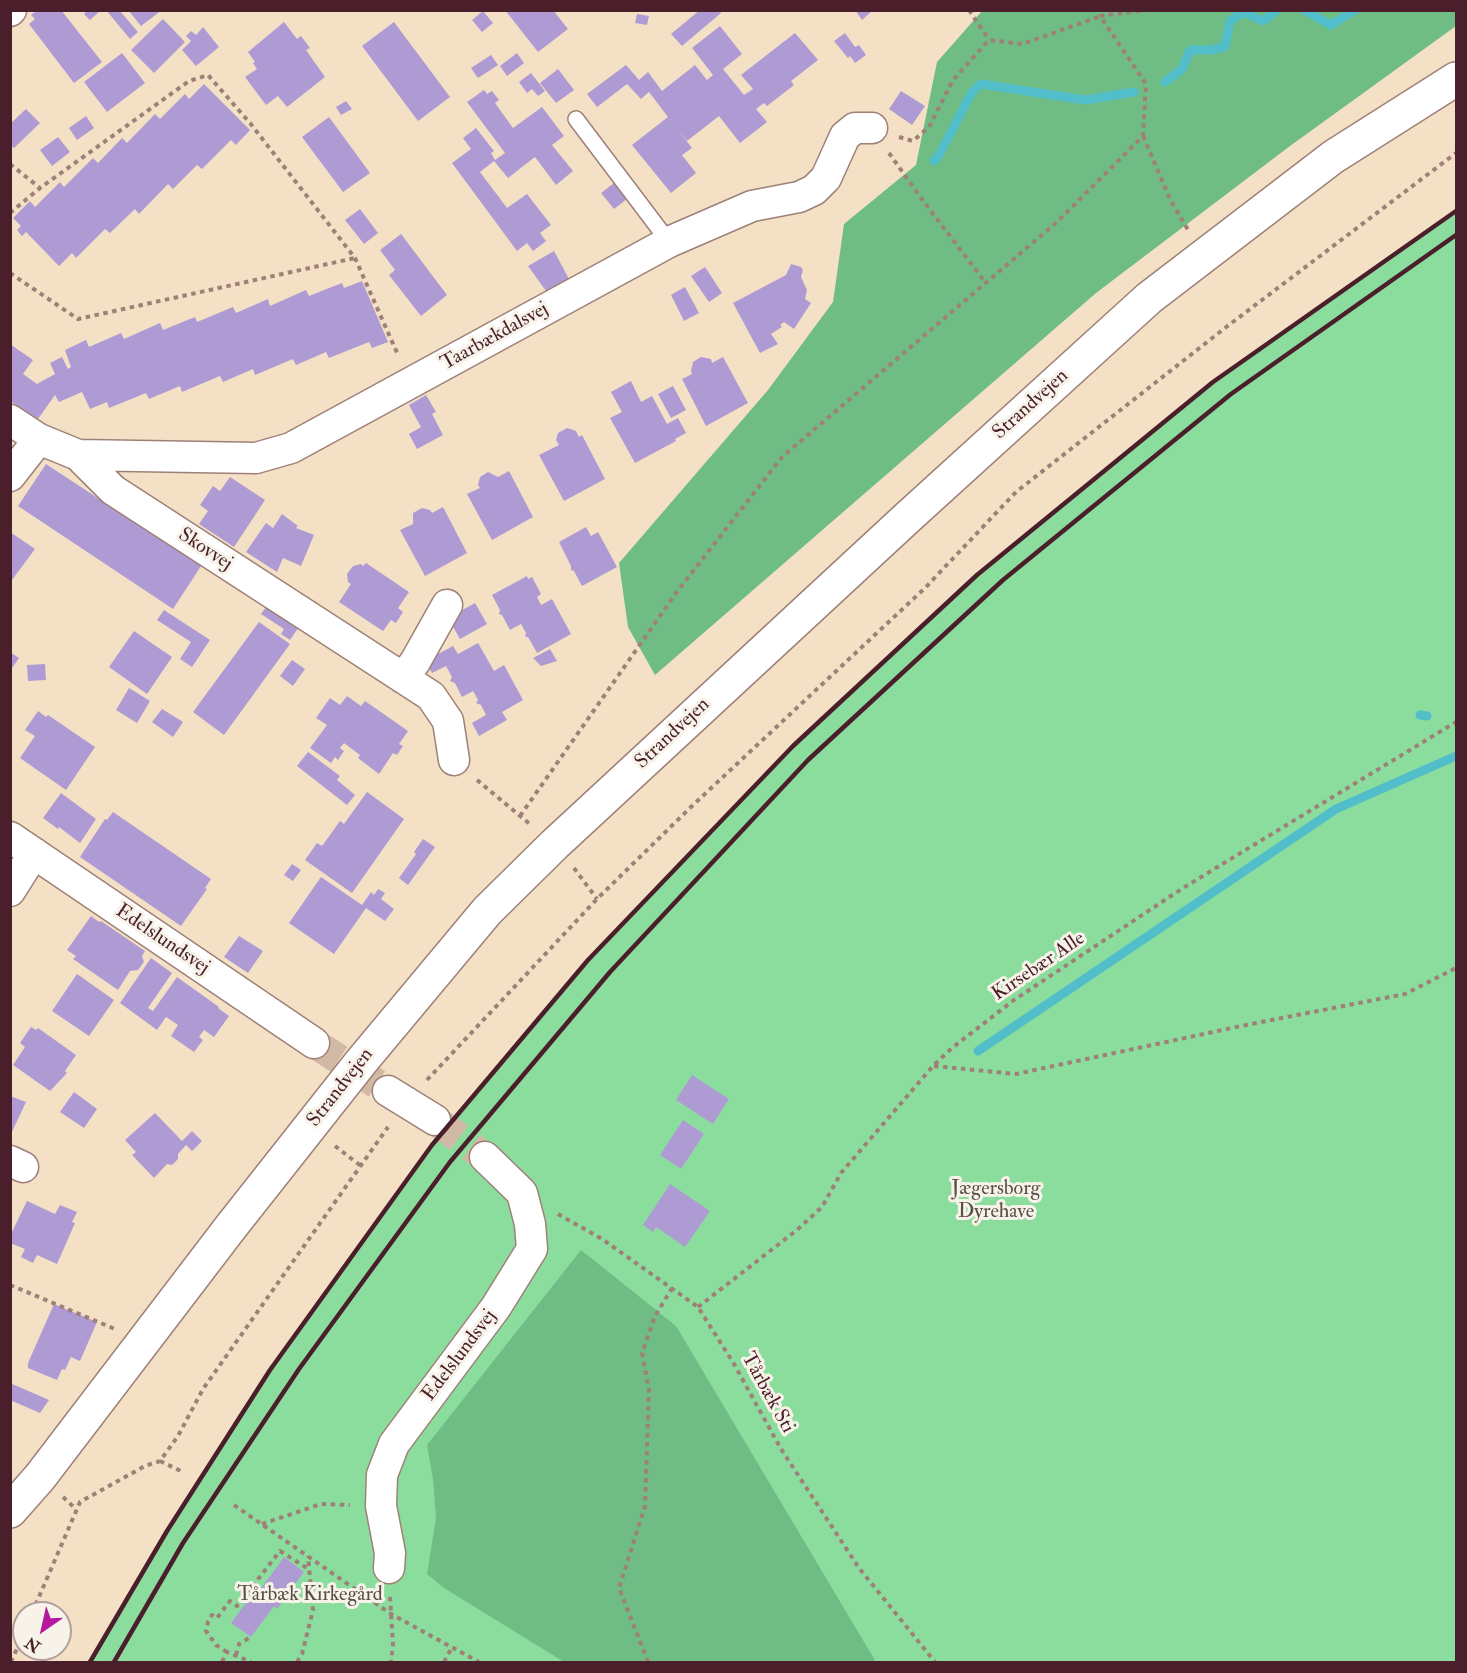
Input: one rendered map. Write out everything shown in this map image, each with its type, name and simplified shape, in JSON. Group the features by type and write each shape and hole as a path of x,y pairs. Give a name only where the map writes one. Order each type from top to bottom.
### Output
{"main road":[{"name":"Strandvejen","path":"10,1511 40,1477 361,1062 487,912 555,844 1149,298 1333,157 1456,79"}],"street":[{"name":"Taarbækdalsvej","path":"78,455 256,458 291,448 669,242 752,206 799,197 814,190 826,178 845,136 855,128 872,128"},
{"name":"Skovvej","path":"10,420 39,439 78,455 113,490 431,696 448,721 454,760"},
{"path":"10,476 39,439"},
{"path":"403,678 415,662 447,605"},
{"path":"10,891 22,845"},
{"name":"Edelslundsvej","path":"22,845 314,1043"},
{"path":"388,1091 435,1120"},
{"path":"485,1157 522,1193"},
{"name":"Edelslundsvej","path":"389,1568 390,1554 381,1506 382,1475 394,1444 496,1307 532,1249 530,1224 522,1193"}],"lane":[{"path":"576,119 669,242"}],"path":[{"path":"969,10 989,40 1022,44 1116,10"},
{"path":"1100,16 1146,10"},
{"path":"1100,16 1146,84 1143,136 1170,199 1203,257"},
{"path":"872,128 913,141 928,127 953,80 989,40"},
{"path":"10,213 40,188 189,81 208,75 250,123 355,258 411,383"},
{"path":"872,128 921,198 985,282"},
{"path":"520,816 676,593 782,457 1057,222 1143,136"},
{"path":"459,1044 597,898 700,798 925,588 1016,492 1225,328 1456,153"},
{"path":"10,164 40,188"},
{"path":"10,273 78,319 355,258"},
{"name":"Kirsebær Alle","path":"698,1307 797,1230 822,1207 841,1173 933,1066 952,1048 1014,1000 1183,888 1456,722"},
{"path":"933,1066 1016,1074 1405,994 1456,968"},
{"path":"37,1601 80,1502 145,1466 160,1461 178,1436 203,1389 361,1166"},
{"name":"Tårbæk Sti","path":"522,1193 602,1239 698,1307 734,1364 782,1449 859,1568 935,1662"},
{"path":"10,1285 110,1326 141,1346"},
{"path":"648,1662 619,1588 645,1506 649,1390 642,1353 655,1316 672,1288"},
{"path":"160,1461 183,1472"},
{"path":"262,1524 321,1504 381,1506"},
{"path":"234,1505 391,1614 477,1662"},
{"path":"250,1662 216,1645 206,1631 208,1622 213,1615 217,1618 230,1601 237,1606 280,1551 310,1570"},
{"path":"297,1662 302,1654 313,1610 308,1556"},
{"path":"391,1614 393,1644 391,1662"},
{"path":"236,1656 239,1644 249,1638"},
{"path":"444,1662 452,1647"},
{"path":"222,1662 227,1652"}],"green space":[{"path":"1456,10 1456,26 1290,146 1096,293 655,675 628,627 619,563 768,390 833,302 844,224 916,165 937,62 982,11"},
{"name":"Jægersborg Dyrehave","path":"1456,211 1456,1662 90,1662 167,1531 270,1370 432,1145 588,960 793,746 977,575 1213,382"},
{"path":"581,1250 676,1326 876,1662 564,1662 444,1588 427,1574 436,1518 427,1445"}],"building":[{"path":"37,10 61,10 102,62 74,83 29,24 35,19 31,15"},
{"path":"88,10 101,10 90,20 84,14"},
{"path":"106,10 119,10 138,32 130,39"},
{"path":"128,10 162,10 141,26"},
{"path":"505,10 553,10 568,29 538,52"},
{"path":"700,10 719,10 721,13 682,46 671,34"},
{"path":"855,10 873,10 862,20"},
{"path":"483,11 493,23 482,32 472,20"},
{"path":"637,14 649,16 647,25 635,23"},
{"path":"163,19 185,42 154,73 131,50"},
{"path":"284,22 297,39 301,36 310,48 306,50 325,77 287,107 278,96 266,105 245,77 257,69 248,52"},
{"path":"394,22 450,97 418,121 362,46"},
{"path":"720,26 742,54 723,69 744,95 753,89 741,75 795,33 818,60 791,81 794,85 767,106 764,103 756,109 767,122 740,143 719,116 687,141 677,129 692,148 682,155 696,173 671,193 632,145 668,117 649,92 641,99 627,84 597,107 587,94 626,65 639,80 648,72 662,91 695,65 707,80 713,75 692,48"},
{"path":"203,27 219,47 196,66 182,50 191,41 186,36 191,31 196,35"},
{"path":"845,33 855,47 859,45 866,55 855,63 834,41"},
{"path":"122,53 145,83 107,112 84,82"},
{"path":"517,53 524,63 507,76 500,66"},
{"path":"491,55 498,65 478,78 471,68"},
{"path":"558,69 574,90 556,103 540,83"},
{"path":"531,73 545,91 538,96 532,89 527,93 519,82"},
{"path":"204,84 250,130 236,145 231,140 202,169 197,165 173,189 168,184 139,214 135,209 110,233 105,229 76,258 72,253 59,266 26,232 22,236 17,230 21,226 13,218 30,201 35,207 60,182 64,187 93,158 98,163 122,138 127,143 155,114 160,119 185,94 189,99"},
{"path":"484,90 487,94 492,91 499,100 495,103 513,128 542,107 564,136 552,145 573,171 556,185 535,157 508,178 494,161 480,172 507,208 527,194 551,225 540,233 546,241 533,251 527,243 517,251 452,163 471,149 463,138 476,128 494,151 491,153 495,160 505,153 467,102"},
{"path":"901,91 925,106 912,125 889,109"},
{"path":"346,101 352,109 341,115 336,107"},
{"path":"26,109 40,123 14,148 10,145 10,124"},
{"path":"86,116 94,128 77,140 69,128"},
{"path":"329,117 370,173 343,192 302,137"},
{"path":"58,137 70,152 52,166 40,150"},
{"path":"614,183 627,199 614,209 601,193"},
{"path":"360,209 378,233 364,244 345,220"},
{"path":"401,234 447,295 421,316 389,275 395,270 380,250"},
{"path":"554,251 569,279 546,291 528,266"},
{"path":"791,264 803,270 801,277 807,290 805,299 811,303 794,329 784,322 780,325 782,327 771,334 778,344 760,353 733,303 786,275"},
{"path":"705,267 722,293 709,302 691,276"},
{"path":"362,281 388,342 372,348 369,342 329,358 326,352 296,365 293,359 255,375 253,369 223,382 220,376 182,392 180,386 149,399 146,393 109,408 107,402 90,409 82,392 59,402 55,395 38,419 10,401 10,344 33,360 23,374 37,384 55,374 50,363 62,357 68,369 71,367 65,350 86,340 89,347 121,333 124,339 160,323 163,330 195,317 197,322 233,307 236,313 268,299 270,306 306,290 309,296 342,283 344,288"},
{"path":"685,287 699,313 684,321 671,295"},
{"path":"701,357 711,359 712,363 723,357 748,403 706,426 682,379 692,374 693,362"},
{"path":"631,381 641,402 652,396 667,424 678,418 686,433 675,439 676,441 635,463 610,418 622,412 611,392"},
{"path":"673,386 686,410 671,418 658,394"},
{"path":"426,395 436,412 432,414 443,435 417,449 409,434 421,427 409,405"},
{"path":"567,428 576,431 579,437 582,435 605,479 564,501 539,455 559,445 556,440 558,433"},
{"path":"46,464 201,566 173,609 18,506"},
{"path":"509,471 533,517 492,540 467,494 480,488 478,485 480,477 488,472 498,477"},
{"path":"230,477 265,500 234,547 199,524 208,511 200,505 213,486 220,491"},
{"path":"443,507 467,553 425,576 400,530 413,524 413,513 422,508 432,513"},
{"path":"282,514 298,526 296,528 314,535 301,566 283,558 277,572 246,552 266,523 273,528"},
{"path":"586,527 591,536 598,532 617,567 582,586 574,571 571,570 559,542"},
{"path":"10,532 35,549 12,580 10,578"},
{"path":"366,563 409,592 398,608 403,612 396,623 391,620 383,631 339,602 351,584 348,582 347,574 353,566 361,564 363,566"},
{"path":"527,576 528,579 532,577 541,594 537,597 541,605 552,599 571,634 537,653 528,637 525,637 526,633 521,624 510,630 502,615 499,614 500,610 492,595"},
{"path":"272,599 303,621 290,640 281,634 284,629 261,614"},
{"path":"475,603 487,624 460,639 448,618"},
{"path":"164,610 210,640 192,667 180,659 191,642 157,620"},
{"path":"259,622 290,644 224,735 193,712"},
{"path":"134,631 172,657 147,694 109,667"},
{"path":"478,643 494,671 504,665 523,700 502,712 507,720 479,736 472,723 486,715 481,705 476,703 478,700 473,691 462,697 455,683 450,681 452,677 446,666 432,673 425,661 453,646 458,654"},
{"path":"550,649 557,661 541,666 533,658"},
{"path":"10,652 19,658 10,671"},
{"path":"292,660 305,669 293,686 280,676"},
{"path":"45,664 46,680 28,681 27,665"},
{"path":"129,688 150,701 137,723 116,710"},
{"path":"347,696 361,706 365,701 408,731 399,744 403,746 397,755 393,753 379,774 358,758 360,755 344,743 340,748 344,751 338,760 335,757 331,763 310,748 327,725 316,718 330,698 340,705"},
{"path":"162,709 183,722 173,737 152,722"},
{"path":"38,711 46,717 48,715 95,747 66,790 20,758 35,736 25,730"},
{"path":"308,752 340,776 337,780 355,795 347,805 297,766"},
{"path":"367,792 404,819 352,893 305,860 317,843 322,846 340,821 344,824"},
{"path":"61,793 96,819 80,843 43,818"},
{"path":"113,812 211,879 205,888 207,889 181,926 80,857 105,819 107,820"},
{"path":"423,839 435,847 408,885 399,878 416,854 414,852"},
{"path":"292,864 301,870 293,881 284,875"},
{"path":"321,877 362,905 371,892 374,895 378,889 385,893 381,899 394,909 385,921 366,908 334,954 289,923"},
{"path":"91,916 145,951 142,956 144,962 138,970 130,971 118,990 73,959 76,956 67,950"},
{"path":"239,936 263,951 248,973 224,957"},
{"path":"151,958 172,973 148,1008 153,1011 177,977 229,1016 214,1037 204,1030 199,1037 203,1040 194,1052 171,1036 178,1025 166,1017 157,1030 120,1003"},
{"path":"77,974 114,1000 89,1036 52,1011"},
{"path":"31,1027 36,1030 38,1028 76,1055 65,1071 67,1073 50,1091 13,1065 25,1047 20,1043"},
{"path":"692,1075 729,1099 713,1124 676,1100"},
{"path":"74,1092 97,1109 84,1128 60,1112"},
{"path":"10,1096 26,1102 10,1136"},
{"path":"155,1113 182,1141 192,1131 202,1141 192,1151 186,1145 178,1154 178,1159 172,1165 167,1164 154,1178 132,1155 136,1152 125,1140"},
{"path":"683,1120 704,1134 681,1169 660,1155"},
{"path":"670,1184 710,1211 685,1247 656,1227 653,1232 643,1225"},
{"path":"27,1201 55,1214 60,1205 77,1212 72,1222 75,1223 57,1264 37,1255 33,1263 21,1257 25,1249 10,1243 10,1236"},
{"path":"54,1304 97,1322 80,1361 71,1357 57,1380 28,1368 28,1363"},
{"path":"10,1383 49,1400 40,1413 10,1400"},
{"path":"284,1557 304,1572 277,1609 274,1606 251,1637 231,1623 254,1592 257,1594"}],"waterway":[{"path":"1165,82 1182,69 1190,50 1225,47 1230,21 1243,12 1263,21 1277,10"},
{"path":"1304,10 1331,25 1355,10"},
{"path":"934,161 972,92 981,84 1085,100 1134,92"},
{"path":"1420,715 1427,716"},
{"path":"978,1051 1336,809 1456,756"}],"tunnel":[{"path":"314,1043 388,1091"},
{"path":"435,1120 485,1157"}],"railway":[{"path":"90,1662 167,1531 270,1370 432,1145 588,960 793,746 977,575 1213,382 1456,211"},
{"path":"114,1662 183,1543 299,1369 450,1162 610,972 808,760 1003,580 1231,394 1456,235"}],"park label":[{"name":"Tårbæk Kirkegård","path":"310,1596"}]}
